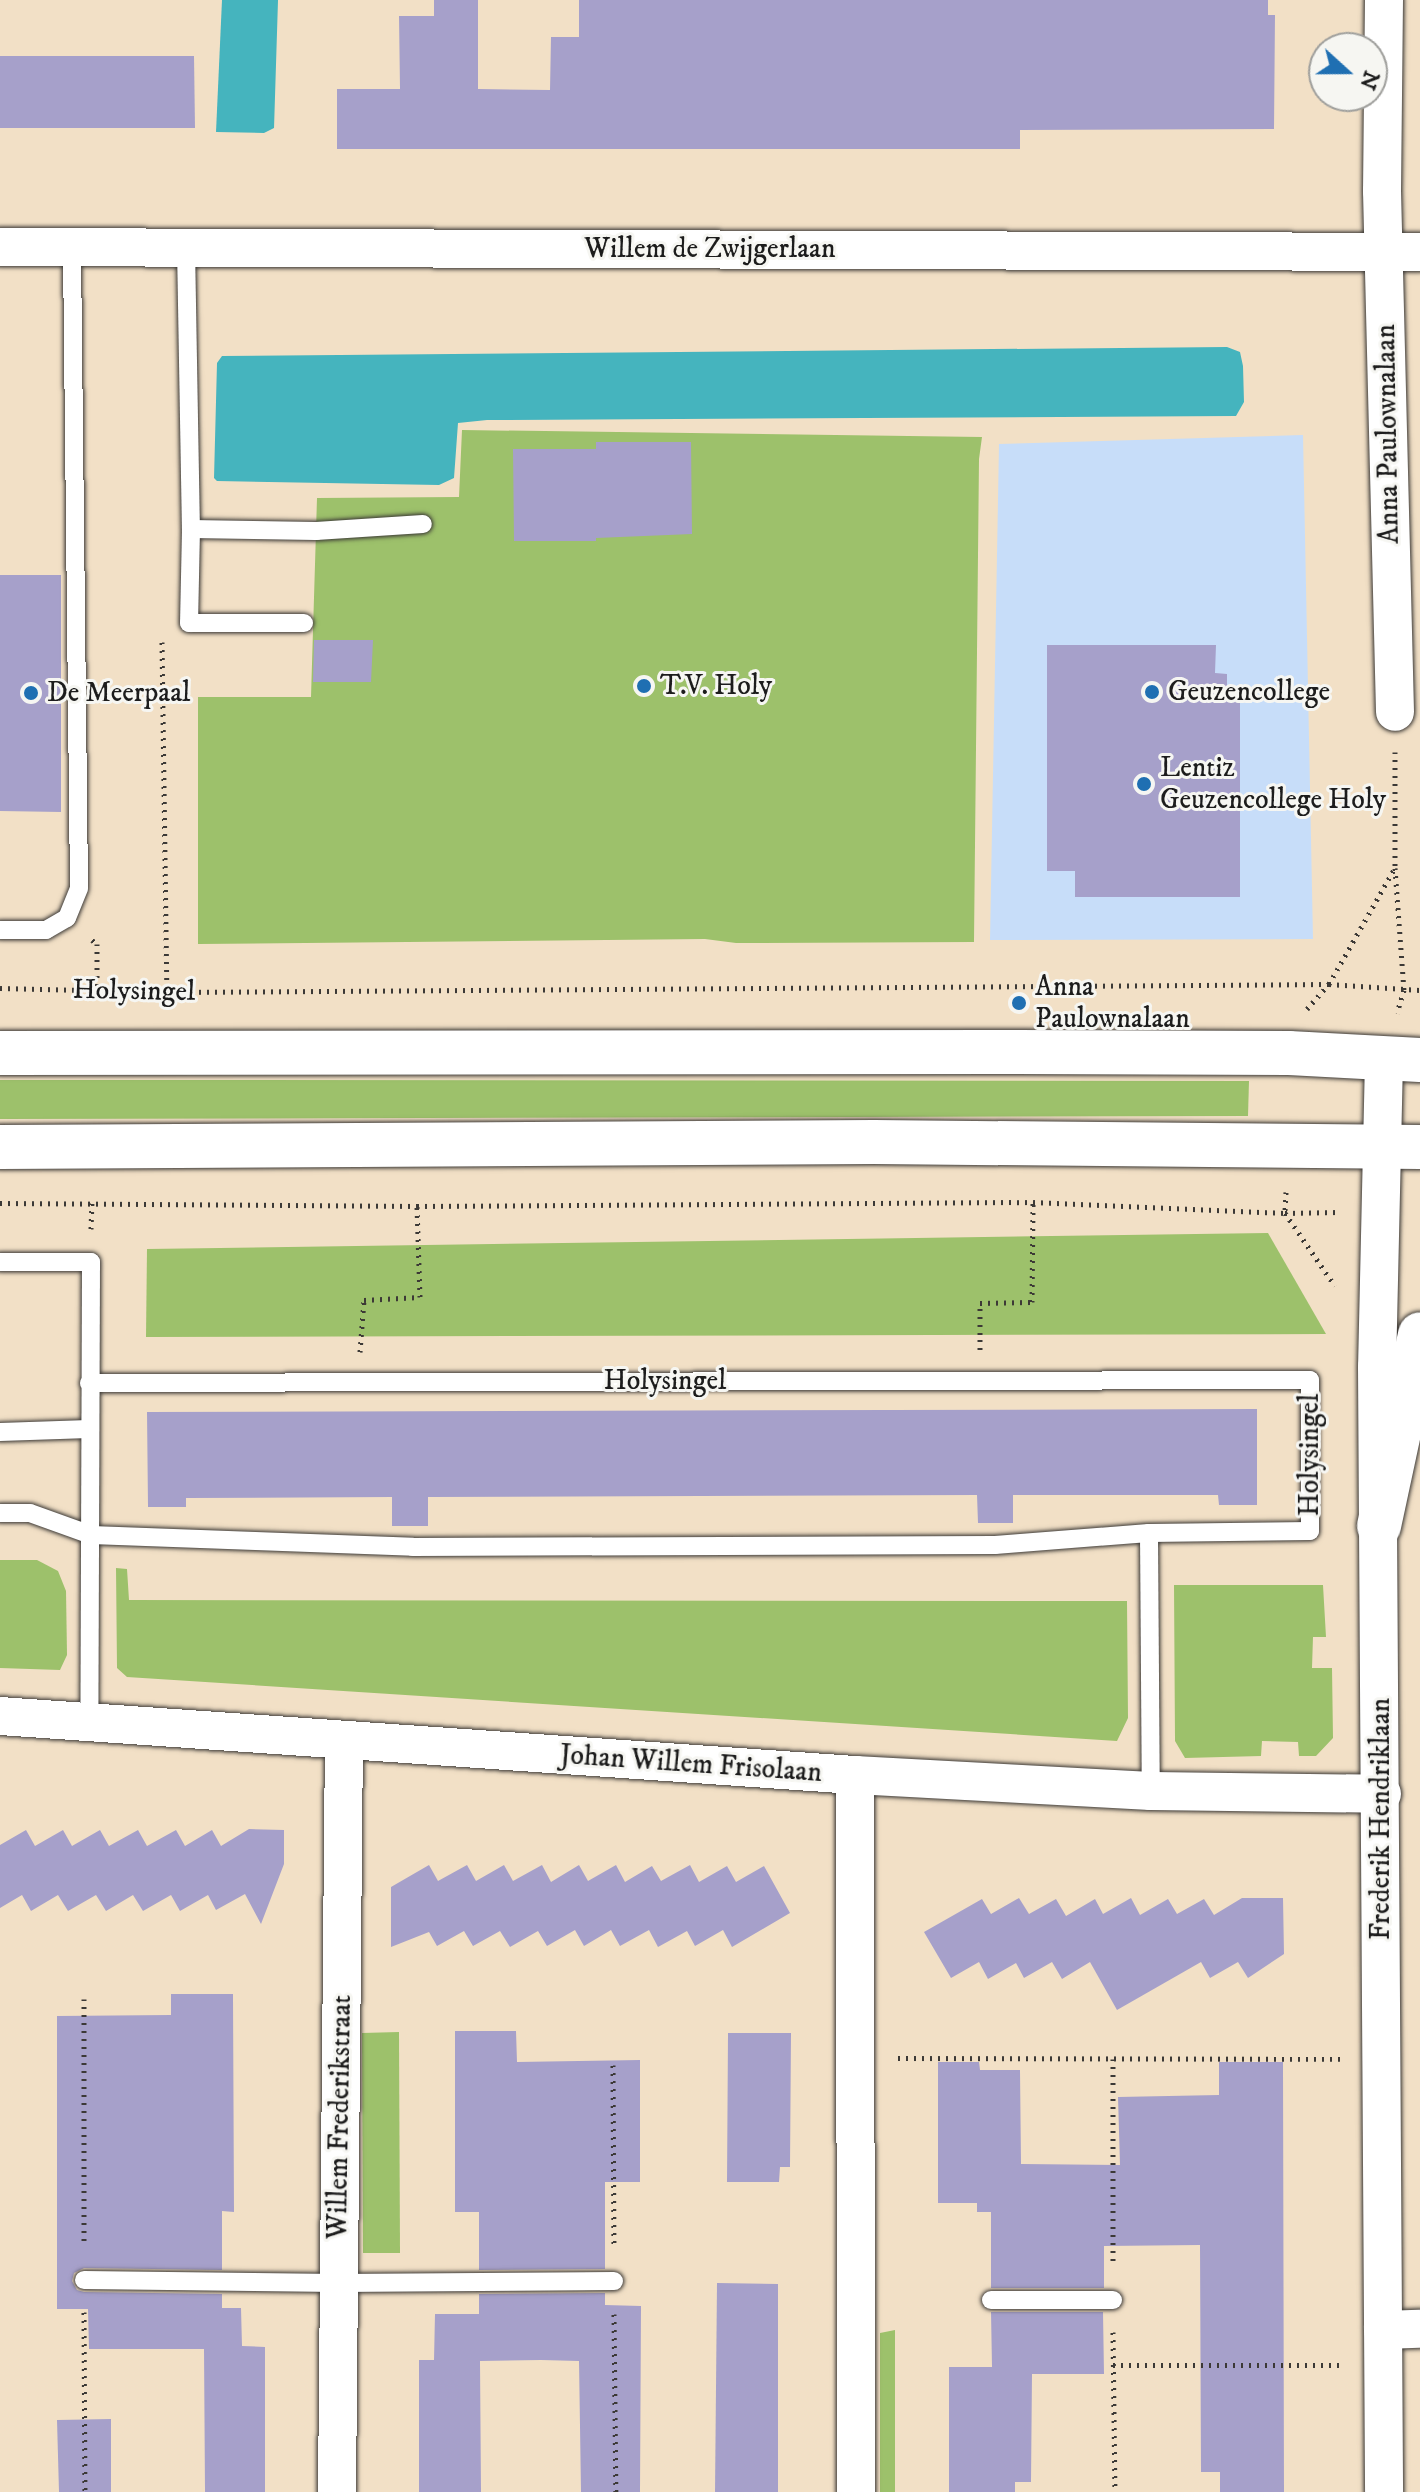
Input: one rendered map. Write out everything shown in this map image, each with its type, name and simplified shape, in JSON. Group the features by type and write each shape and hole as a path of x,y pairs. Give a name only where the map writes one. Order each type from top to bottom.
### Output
{"street":[{"name":"Anna Paulownalaan","path":"1384,0 1402,252 1395,712"},
{"name":"Willem de Zwijgerlaan","path":"0,247 1402,252"},
{"path":"0,1053 1161,1052 1289,1053 1402,1060 1401,1147 842,1142 0,1147"},
{"name":"Frederik Hendriklaan","path":"1384,2492 1395,2341 1381,2059 1382,1794 1377,1367 1382,1210 1401,1147"},
{"path":"1379,1526 1420,1334"},
{"name":"Johan Willem Frisolaan","path":"0,1716 855,1775 1151,1791 1382,1794"},
{"name":"Willem Frederikstraat","path":"337,2492 344,1742"},
{"path":"855,1775 858,2058 856,2492"}],"lane":[{"path":"0,930 46,930 67,918 79,888 72,247"},
{"path":"186,247 191,529 189,623 304,623"},
{"path":"191,529 316,531 423,524"},
{"path":"0,1262 91,1262 89,1721"},
{"name":"Holysingel","path":"0,1513 30,1513 91,1535 444,1547 995,1545 1149,1533 1310,1531 1310,1380 89,1383"},
{"path":"0,1432 89,1429"},
{"path":"1149,1533 1151,1791"},
{"path":"84,2280 338,2283 614,2281"},
{"path":"991,2300 1113,2300"}],"path":[{"path":"167,992 161,629 189,623"},
{"path":"1395,712 1395,868 1404,990"},
{"path":"1329,984 1395,868"},
{"path":"67,918 97,944 97,991"},
{"name":"Holysingel","path":"0,988 167,992 1329,984 1420,990"},
{"path":"980,1380 980,1303 1032,1302 1033,1202"},
{"path":"0,1203 417,1206 1033,1202 1285,1213 1382,1210"},
{"path":"358,1382 364,1300 420,1297 417,1206"},
{"path":"858,2058 1381,2059"},
{"path":"1113,2365 1395,2341"}],"shaded area":[{"name":"Geuzencollege","path":"1303,435 1313,939 990,940 999,444"}],"green space":[{"name":"T.V. Holy","path":"462,430 982,437 979,459 974,942 736,943 705,939 198,944 198,697 311,697 317,498 459,497"},
{"path":"0,1080 1249,1081 1248,1116 0,1119"},
{"path":"1268,1233 1326,1334 146,1337 147,1249"},
{"path":"0,1560 37,1560 58,1571 66,1591 67,1655 60,1670 0,1668"},
{"path":"116,1568 127,1569 129,1600 1127,1601 1128,1718 1117,1741 127,1677 117,1668"},
{"path":"1174,1585 1323,1585 1326,1637 1313,1637 1312,1668 1332,1668 1333,1738 1316,1756 1299,1756 1298,1742 1262,1741 1261,1756 1185,1758 1175,1741"},
{"path":"399,2032 400,2253 363,2253 362,2033"},
{"path":"895,2330 895,2492 880,2492 880,2333"}],"water":[{"path":"222,0 278,0 274,128 264,133 216,132"},
{"path":"1227,347 1240,352 1243,366 1244,402 1236,416 487,420 458,423 454,478 439,485 217,481 214,478 217,363 222,356"}],"building":[{"path":"434,0 478,0 478,89 550,90 551,37 579,37 579,0 1268,0 1268,15 1275,15 1274,129 1020,130 1020,149 337,149 337,89 400,89 399,16 434,16"},
{"path":"0,56 194,56 195,128 0,128"},
{"path":"596,442 691,442 692,534 596,538 596,541 514,541 513,449 596,449"},
{"name":"De Meerpaal","path":"0,575 61,575 61,812 0,811"},
{"path":"314,640 373,640 371,682 313,682"},
{"name":"Lentiz Geuzencollege Holy","path":"1047,645 1216,645 1215,673 1227,674 1227,697 1240,697 1240,897 1075,897 1075,871 1047,871"},
{"path":"1257,1409 1257,1505 1219,1505 1218,1495 1013,1495 1013,1523 978,1523 977,1495 428,1497 428,1526 392,1526 392,1497 186,1498 186,1507 148,1507 147,1412"},
{"path":"249,1829 284,1830 284,1864 261,1924 245,1894 216,1910 208,1895 180,1911 171,1895 143,1911 133,1895 106,1911 96,1895 68,1911 58,1895 31,1911 22,1895 0,1908 0,1845 26,1830 35,1846 63,1830 72,1846 100,1830 109,1846 138,1830 147,1846 176,1830 185,1846 212,1830 221,1846"},
{"path":"429,1865 438,1881 467,1865 476,1881 504,1865 513,1881 542,1865 551,1882 579,1865 588,1881 616,1865 625,1882 652,1866 661,1881 690,1865 699,1882 727,1866 736,1882 764,1866 790,1913 732,1947 723,1930 695,1946 687,1931 658,1947 649,1930 620,1946 611,1930 584,1946 575,1930 547,1946 538,1931 510,1947 500,1931 473,1946 464,1931 437,1946 429,1932 391,1947 391,1887"},
{"path":"1019,1898 1029,1914 1056,1899 1066,1916 1095,1899 1103,1914 1131,1898 1140,1915 1168,1899 1177,1914 1204,1899 1214,1915 1242,1898 1283,1898 1284,1954 1248,1978 1238,1962 1210,1978 1201,1962 1117,2010 1090,1962 1062,1979 1052,1962 1024,1978 1016,1963 988,1979 979,1962 951,1978 924,1932 982,1899 991,1914"},
{"path":"171,1994 233,1994 234,2212 222,2211 222,2270 84,2268 74,2273 72,2281 77,2290 84,2292 222,2294 222,2308 241,2308 242,2346 265,2347 265,2492 205,2492 204,2349 89,2349 88,2309 57,2309 57,2016 171,2015"},
{"path":"455,2031 516,2031 517,2062 640,2060 640,2182 605,2182 605,2269 479,2270 479,2212 455,2212"},
{"path":"728,2033 791,2033 790,2167 780,2167 779,2182 727,2182"},
{"path":"938,2062 979,2062 980,2070 1020,2070 1021,2164 1120,2165 1118,2097 1219,2095 1219,2062 1283,2062 1284,2492 1220,2492 1220,2472 1201,2472 1200,2245 1104,2246 1104,2288 991,2288 991,2212 977,2212 977,2203 938,2203"},
{"path":"717,2283 778,2284 778,2492 715,2492"},
{"path":"605,2293 605,2305 641,2306 640,2492 581,2492 579,2361 541,2360 480,2361 481,2492 419,2492 419,2360 434,2360 435,2314 479,2314 479,2294"},
{"path":"991,2312 1103,2312 1104,2374 1032,2374 1031,2482 1015,2482 1015,2492 949,2492 949,2367 992,2367"},
{"path":"111,2419 111,2492 59,2492 57,2420"}],"place":[{"name":"T.V. Holy","path":"644,686"},
{"name":"Geuzencollege","path":"1152,692"},
{"name":"De Meerpaal","path":"31,693"},
{"name":"Lentiz Geuzencollege Holy","path":"1144,784"},
{"name":"Anna Paulownalaan","path":"1019,1003"}]}
